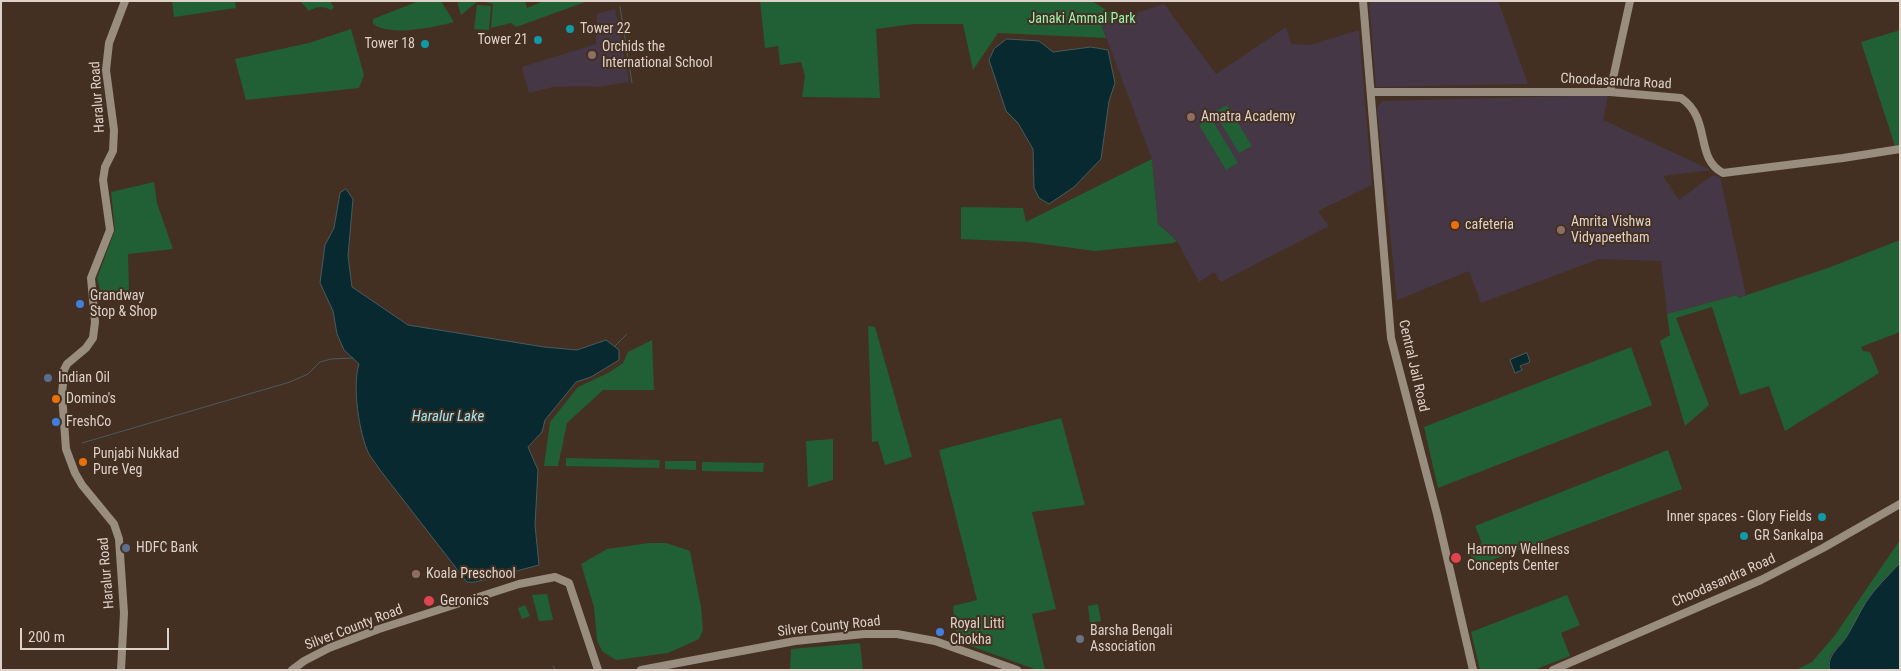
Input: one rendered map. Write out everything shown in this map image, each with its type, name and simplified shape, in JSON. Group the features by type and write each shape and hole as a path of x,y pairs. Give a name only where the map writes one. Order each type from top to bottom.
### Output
{"street":[{"name":"Haralur Road","path":"121,670 124,613 119,539 114,524 75,474 66,449 62,395 64,370 67,364 86,348 93,338 95,322 91,278 110,230 103,180 105,168 113,152 114,130 106,70 109,42 125,1"},
{"name":"Central Jail Road","path":"1363,1 1391,338 1437,514 1473,670"},
{"path":"1610,92 1630,1"},
{"name":"Choodasandra Road","path":"1371,92 1610,92 1681,98 1691,104 1699,118 1707,154 1714,169 1723,173 1900,149"},
{"name":"Choodasandra Road","path":"1553,670 1761,580 1823,548 1900,504"},
{"name":"Silver County Road","path":"292,670 304,661 329,648 379,629 519,584 555,577 569,582 598,670"},
{"name":"Silver County Road","path":"641,670 795,641 864,634 898,634 935,641 1017,670"}],"shaded area":[{"path":"1369,1 1498,1 1528,84 1376,87"},
{"name":"Amatra Academy","path":"1164,4 1216,74 1286,27 1291,44 1310,45 1359,30 1372,185 1318,211 1329,226 1221,282 1214,272 1199,282 1177,241 1158,224 1152,159 1101,24"},
{"name":"Orchids the International School","path":"615,9 629,82 598,87 553,87 529,93 522,67 596,44 597,14"},
{"name":"Amrita Vishwa Vidyapeetham","path":"1608,95 1603,120 1711,170 1663,176 1679,200 1713,175 1720,177 1746,295 1737,298 1737,295 1667,314 1661,261 1599,259 1481,303 1469,271 1397,300 1377,108 1382,101"}],"green space":[{"path":"172,1 235,1 236,8 174,17"},
{"path":"300,1 330,1 334,8 331,10 317,7 309,11"},
{"path":"419,1 441,1 454,22 413,30 391,30 373,24 373,19"},
{"path":"457,1 478,1 461,15"},
{"path":"481,1 525,1 527,8 544,1 588,1 516,27 511,23 491,28 493,4"},
{"name":"Janaki Ammal Park","path":"760,1 1092,1 1111,13 1114,20 1101,24 1106,38 998,33 973,70 963,24 914,24 876,29 880,98 802,97 805,76 801,62 780,65 778,46 765,48"},
{"path":"477,5 491,6 489,30 474,29"},
{"path":"351,29 364,75 359,88 246,100 235,59 309,43"},
{"path":"1900,30 1900,145 1895,146 1861,42"},
{"path":"1227,105 1252,146 1239,153 1214,112"},
{"path":"1211,118 1238,163 1226,170 1199,125"},
{"path":"1152,159 1158,224 1177,241 1173,243 1095,251 1028,242 961,239 961,207 1023,208 1026,222"},
{"path":"154,182 157,203 173,249 128,254 129,290 101,293 97,278 115,230 111,192"},
{"path":"1900,240 1900,332 1861,347 1863,351 1870,352 1879,373 1785,431 1769,386 1740,395 1712,307 1676,318 1709,405 1685,426 1660,341 1670,335 1667,314 1737,295 1738,298 1828,268"},
{"path":"868,326 875,327 912,457 885,465 878,441 872,442"},
{"path":"652,340 654,390 603,390 567,423 558,466 544,466 550,422 578,387 610,372 623,363 628,352"},
{"path":"1631,347 1652,405 1438,488 1424,427"},
{"path":"1061,418 1085,505 1032,512 1056,609 1032,614 1045,670 1037,670 957,641 953,606 977,600 939,450"},
{"path":"833,439 833,480 808,487 806,441"},
{"path":"1668,450 1682,489 1473,567 1470,549 1482,543 1475,526"},
{"path":"566,458 660,460 659,468 566,466"},
{"path":"665,461 696,461 696,470 665,469"},
{"path":"702,462 764,463 763,472 702,471"},
{"path":"1900,540 1900,563 1874,592 1847,636 1831,655 1829,661 1830,670 1796,670 1812,662 1835,635"},
{"path":"649,543 666,543 690,551 701,607 703,630 699,639 668,653 616,660 602,651 597,640 594,607 581,564 607,549"},
{"path":"547,594 553,620 539,621 532,595"},
{"path":"1567,595 1580,625 1561,633 1570,656 1534,670 1480,670 1471,632"},
{"path":"1098,604 1101,621 1090,623 1088,606"},
{"path":"525,605 530,616 522,619 518,608"},
{"path":"860,643 863,670 790,670 791,649"}],"water":[{"path":"1007,39 1039,41 1053,52 1091,47 1108,50 1115,83 1109,101 1101,159 1074,187 1049,204 1039,198 1034,188 1033,149 1018,123 1006,111 989,60 994,49"},
{"name":"Haralur Lake","path":"346,189 353,199 348,256 352,287 408,325 544,347 577,350 606,340 619,350 619,360 591,377 576,382 545,420 542,432 528,447 538,470 535,525 539,565 475,582 467,582 369,454 362,435 356,397 359,364 344,350 337,334 333,311 320,283 325,245 334,228 340,193"},
{"path":"1527,353 1530,362 1520,366 1522,370 1515,373 1510,360"},
{"path":"1900,563 1900,670 1830,670 1829,665 1832,656 1847,636 1866,602"}],"waterway":[{"path":"620,7 632,83"},
{"path":"615,346 627,334"},
{"path":"82,443 290,382 308,374 320,362 331,359 353,358"},
{"path":"553,666 555,670"}],"place":[{"name":"Tower 22","path":"570,29"},
{"name":"Tower 21","path":"538,40"},
{"name":"Tower 18","path":"425,44"},
{"name":"Orchids the International School","path":"592,55"},
{"name":"Amatra Academy","path":"1191,117"},
{"name":"cafeteria","path":"1455,225"},
{"name":"Amrita Vishwa Vidyapeetham","path":"1561,230"},
{"name":"Grandway Stop & Shop","path":"80,304"},
{"name":"Indian Oil","path":"48,378"},
{"name":"Domino's","path":"56,399"},
{"name":"FreshCo","path":"56,422"},
{"name":"Punjabi Nukkad Pure Veg","path":"83,462"},
{"name":"Inner spaces - Glory Fields","path":"1822,517"},
{"name":"GR Sankalpa","path":"1744,536"},
{"name":"HDFC Bank","path":"126,548"},
{"name":"Harmony Wellness Concepts Center","path":"1456,558"},
{"name":"Koala Preschool","path":"416,574"},
{"name":"Geronics","path":"429,601"},
{"name":"Royal Litti Chokha","path":"940,632"},
{"name":"Barsha Bengali Association","path":"1080,639"}]}
